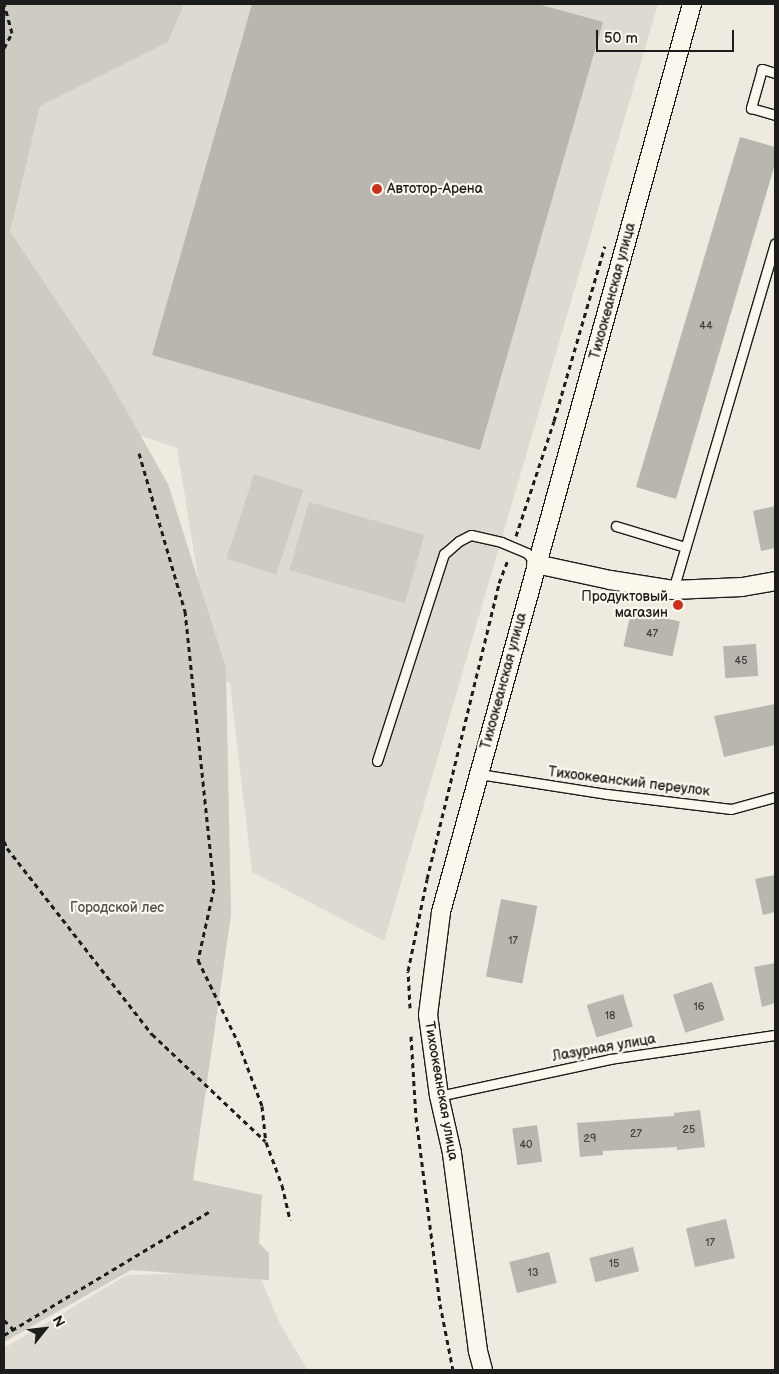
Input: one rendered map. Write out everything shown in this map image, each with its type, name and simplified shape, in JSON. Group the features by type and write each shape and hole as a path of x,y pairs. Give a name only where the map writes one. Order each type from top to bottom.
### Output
{"street":[{"name":"Тихоокеанская улица","path":"483,1370 478,1351 452,1153 439,1096 428,1015 441,912 692,4"},
{"path":"536,564 610,580 673,590 742,587 775,581"}],"lane":[{"path":"775,73 762,69 751,108 775,115"},
{"path":"673,590 775,244"},
{"path":"616,526 686,547"},
{"path":"377,761 444,554 471,535 501,542 527,553 536,564"},
{"name":"Тихоокеанский переулок","path":"479,774 607,794 731,808 775,797"},
{"name":"Лазурная улица","path":"439,1096 610,1059 775,1035"}],"path":[{"path":"4,4 12,33 4,48"},
{"path":"139,453 186,620 214,888 198,960 238,1042 262,1106 266,1142 282,1185 290,1220"},
{"path":"4,841 7,848 152,1034 266,1142"},
{"path":"4,1335 209,1212"},
{"path":"4,1320 14,1330"}],"shaded area":[{"name":"Автотор-Арена","path":"40,4 658,4 384,941 252,872 230,684 213,670 177,448 4,389 4,129"},
{"path":"258,1272 281,1326 308,1370 4,1370 4,1348 127,1275"}],"green space":[{"name":"Городской лес","path":"4,4 184,4 168,42 40,106 10,232 105,373 168,484 226,668 231,915 193,1180 262,1195 259,1243 269,1253 269,1280 131,1270 4,1342"},
{"path":"254,474 303,490 276,575 226,559"},
{"path":"309,502 424,535 405,603 289,570"}],"building":[{"name":"Автотор-Арена","path":"252,4 538,4 603,22 480,450 152,355"},
{"path":"740,137 775,147 775,164 676,499 636,487"},
{"path":"775,506 775,548 761,551 753,511"},
{"path":"631,611 680,621 672,657 624,646"},
{"path":"756,644 758,676 725,678 723,646"},
{"path":"775,704 775,745 724,757 714,716"},
{"path":"775,875 775,912 763,915 755,879"},
{"path":"501,899 537,906 522,984 486,977"},
{"path":"775,963 775,1003 762,1007 754,967"},
{"path":"712,982 724,1020 685,1033 673,995"},
{"path":"623,994 633,1027 597,1038 587,1005"},
{"path":"700,1110 705,1147 677,1150 677,1147 603,1151 603,1155 580,1157 577,1123 674,1116 674,1113"},
{"path":"537,1125 542,1162 517,1165 512,1128"},
{"path":"726,1219 735,1258 695,1267 686,1228"},
{"path":"633,1247 639,1271 595,1282 589,1258"},
{"path":"549,1252 557,1283 517,1293 509,1262"}],"place":[{"name":"Автотор-Арена","path":"377,189"},
{"name":"Продуктовый магазин","path":"678,605"}]}
